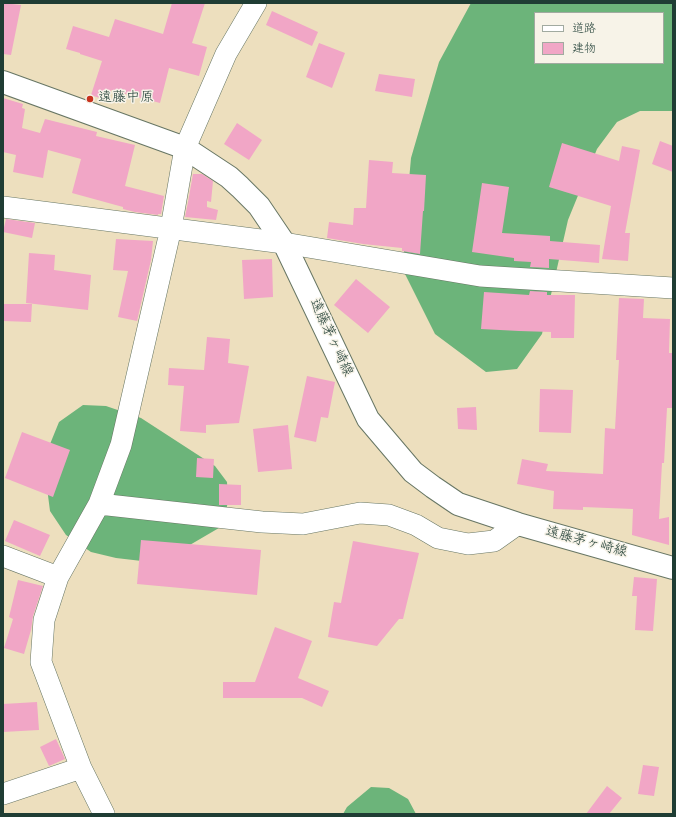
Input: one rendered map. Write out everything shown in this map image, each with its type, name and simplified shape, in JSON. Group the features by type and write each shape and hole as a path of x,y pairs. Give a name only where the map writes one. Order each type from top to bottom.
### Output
{"main road":[{"name":"遠藤茅ヶ崎線","path":"3,82 185,148 229,177 240,187 259,206 284,243 368,419 413,472 433,487 458,504 518,524 673,568"}],"street":[{"path":"104,814 81,768 41,662 44,620 58,577 99,504 121,445 171,228 185,148 226,54 256,3"},
{"path":"3,207 284,243 480,276 673,288"},
{"path":"99,504 262,522 304,524 360,513 389,515 416,525 438,538 468,544 494,541 518,524"},
{"path":"3,556 58,577"},
{"path":"3,794 81,768"}],"green space":[{"path":"471,3 673,3 673,111 640,111 617,122 597,149 568,220 542,334 517,369 486,372 435,334 403,270 411,158 439,62"},
{"path":"83,405 106,406 141,418 215,466 227,482 228,500 224,525 159,563 116,558 91,552 66,535 50,511 46,480 48,449 59,422"},
{"path":"371,787 389,788 408,799 416,814 343,814 347,807"}],"building":[{"path":"3,3 21,5 11,55 3,54"},
{"path":"172,3 205,3 192,43 207,47 199,76 169,68 160,103 111,90 108,101 91,95 102,61 66,49 73,26 109,37 115,19 163,34"},
{"path":"272,11 318,32 312,46 266,25"},
{"path":"319,43 345,53 332,88 306,77"},
{"path":"379,74 415,79 412,97 375,91"},
{"path":"3,98 23,104 22,108 25,109 22,128 40,133 45,119 97,132 96,136 135,145 125,186 164,196 161,214 158,215 135,212 123,209 123,207 72,193 81,159 48,150 43,178 13,172 16,155 3,152"},
{"path":"237,123 262,140 249,160 224,144"},
{"path":"660,141 673,146 673,172 652,164"},
{"path":"562,143 619,161 622,146 640,150 625,233 630,233 628,261 602,259 611,206 549,187"},
{"path":"369,160 393,162 392,173 426,175 420,254 402,251 402,248 327,238 329,222 353,225 354,208 366,208"},
{"path":"193,174 202,174 213,181 211,202 207,201 207,207 218,210 216,220 185,217"},
{"path":"482,183 509,187 502,233 550,236 550,241 600,245 599,263 549,259 549,268 530,267 531,262 514,261 514,258 472,252"},
{"path":"6,219 35,223 32,238 3,232"},
{"path":"116,239 153,241 151,260 137,321 118,317 128,271 113,270"},
{"path":"29,253 55,255 54,270 91,275 88,310 26,303"},
{"path":"272,259 273,297 244,299 242,260"},
{"path":"356,279 390,307 368,333 334,305"},
{"path":"530,291 547,292 547,295 575,295 574,338 551,338 551,332 481,329 484,292 529,295"},
{"path":"619,298 644,299 643,318 670,319 669,353 673,353 672,408 667,408 659,519 669,517 669,545 632,535 633,509 583,507 583,510 553,509 554,491 517,484 522,459 548,464 546,471 603,474 605,428 615,429 619,360 616,360"},
{"path":"3,304 32,304 31,322 3,321"},
{"path":"207,337 230,339 228,363 249,366 239,423 206,425 206,433 180,431 184,386 168,385 169,368 204,370"},
{"path":"307,376 335,382 328,418 321,417 316,442 294,437"},
{"path":"540,389 573,390 571,433 539,432"},
{"path":"476,407 477,430 458,429 457,408"},
{"path":"288,425 292,469 258,472 253,429"},
{"path":"22,432 70,450 53,497 5,478"},
{"path":"197,458 214,459 213,478 196,477"},
{"path":"219,484 241,485 241,505 219,505"},
{"path":"14,520 50,535 40,556 5,541"},
{"path":"141,540 261,550 257,595 137,584"},
{"path":"353,541 419,553 403,619 399,619 377,646 328,637 334,602 341,603"},
{"path":"634,577 657,579 653,631 635,630 637,596 632,596"},
{"path":"18,580 43,586 33,616 31,630 24,654 4,648 13,619 9,617"},
{"path":"275,627 312,641 298,678 329,691 322,707 302,698 223,698 223,682 255,682"},
{"path":"37,702 39,730 3,732 3,704"},
{"path":"56,739 65,759 49,766 40,747"},
{"path":"643,765 659,767 654,796 638,794"},
{"path":"607,786 622,798 609,814 586,814"}],"place":[{"name":"遠藤中原","path":"90,99"}]}
